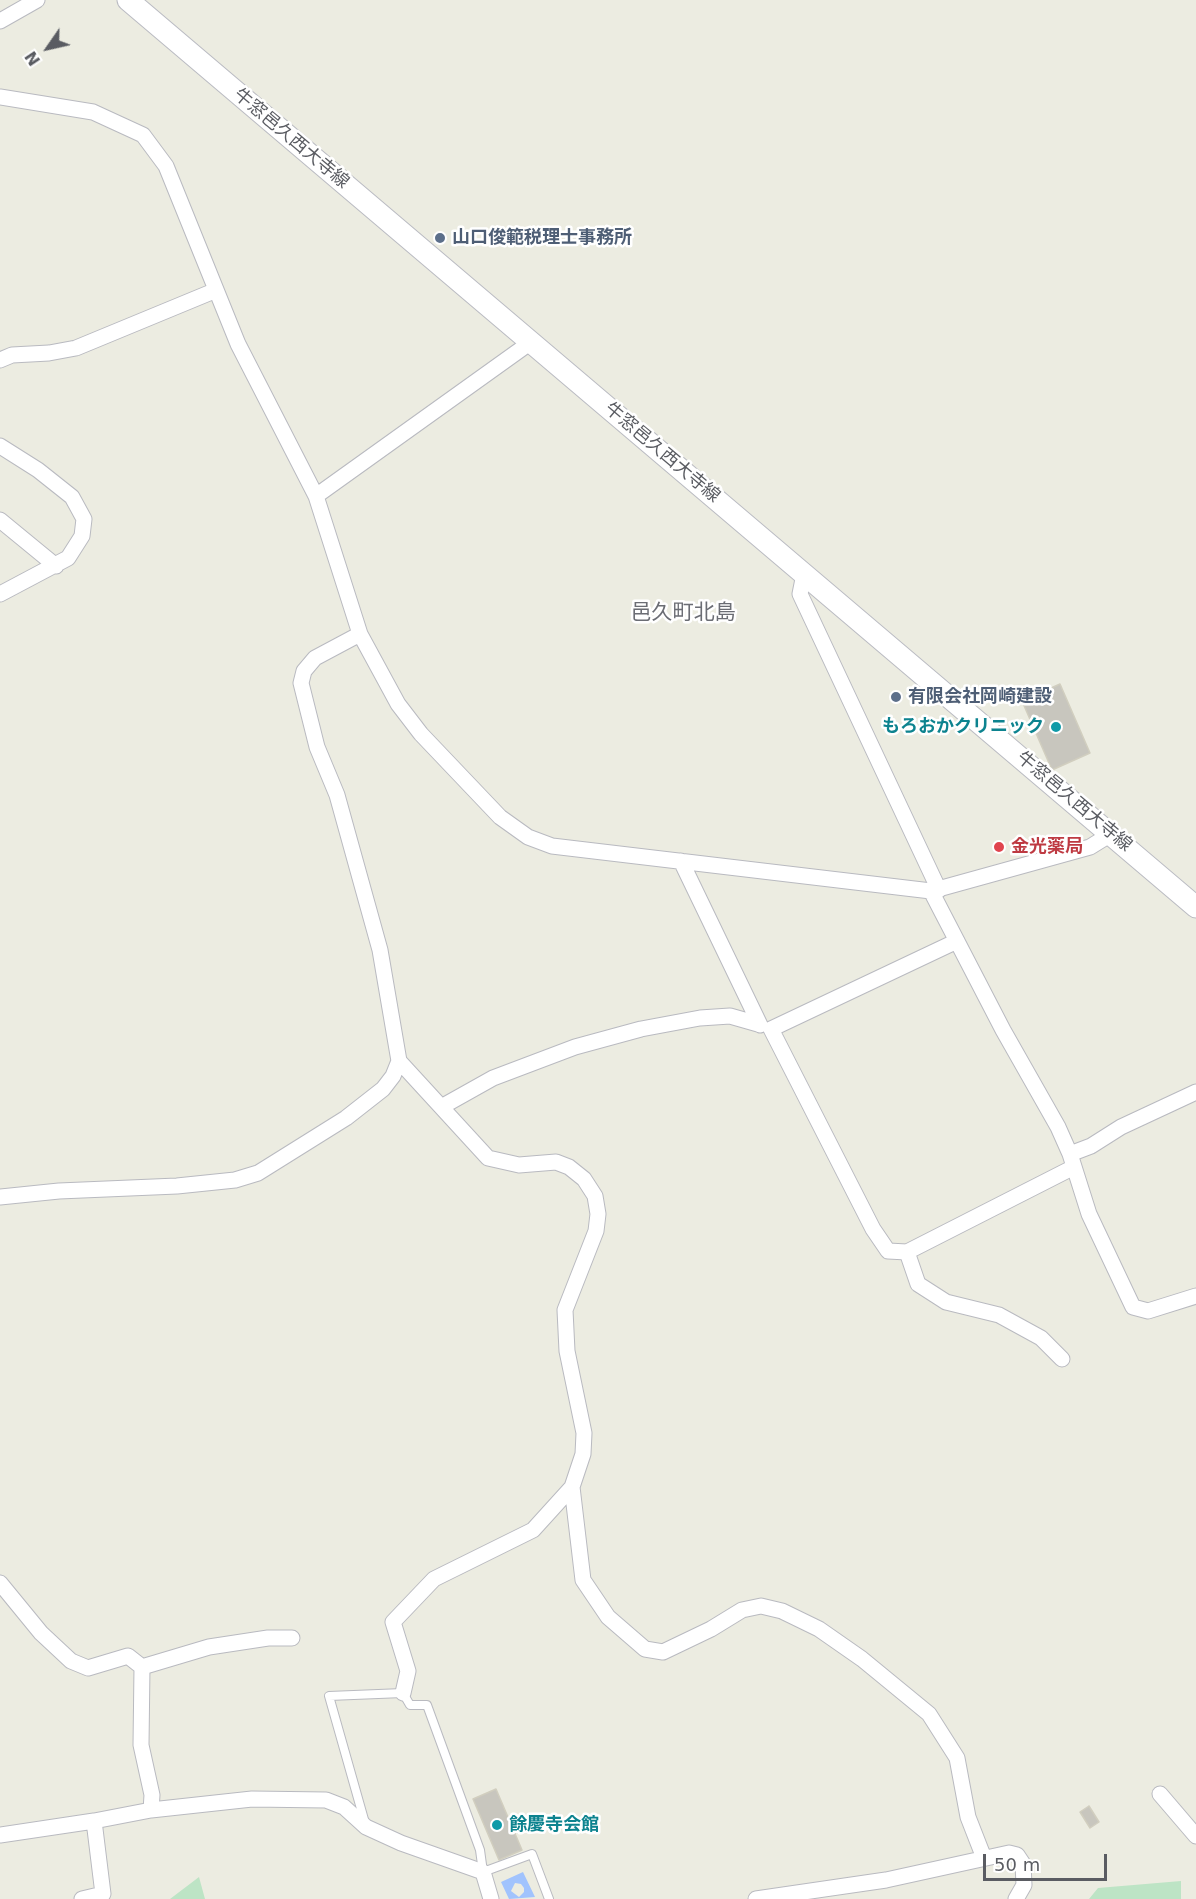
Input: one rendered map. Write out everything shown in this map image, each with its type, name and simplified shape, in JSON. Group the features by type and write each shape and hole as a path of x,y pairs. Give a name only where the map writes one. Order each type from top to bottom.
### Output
{"main road":[{"name":"牛窓邑久西大寺線","path":"128,0 1196,907"}],"street":[{"path":"0,21 37,0"},
{"path":"0,97 93,112 143,135 166,166 214,291 238,344 316,496 360,634 398,704 421,734 500,817 528,837 552,846 935,891 1090,847 1111,834"},
{"path":"0,360 12,355 49,353 76,348 214,291"},
{"path":"316,496 531,342"},
{"path":"0,446 72,497 84,519 82,536 68,558 0,594"},
{"path":"0,520 56,566"},
{"path":"804,574 800,594 957,941 1071,1161 1089,1214 1133,1307 1148,1311 1196,1296"},
{"path":"0,1197 235,1180 258,1173 346,1118 383,1089 399,1061 395,1025 370,910 337,795 317,747 301,683 304,671 315,658 360,634"},
{"path":"681,861 765,1027 873,1229 888,1251 907,1252 1071,1161 1121,1127 1196,1092"},
{"path":"443,1106 493,1078 574,1047 641,1029 700,1018 730,1016 765,1027 957,941"},
{"path":"399,1061 443,1106 488,1158 519,1165 556,1162 568,1167 584,1179 595,1196 598,1215 596,1231 566,1310 567,1351 584,1433 583,1454 572,1487 533,1530 434,1579 393,1622 408,1671 403,1693"},
{"path":"907,1252 918,1284 946,1302 999,1315 1041,1338 1062,1359"},
{"path":"572,1487 583,1580 608,1617 645,1649 663,1652 711,1629 742,1610 761,1606 782,1611 819,1629 862,1659 929,1714 957,1758 968,1817 984,1858"},
{"path":"0,1583 41,1634 70,1661 88,1668 128,1656 142,1667"},
{"path":"142,1667 209,1647 268,1638 292,1638"},
{"path":"142,1667 141,1744 149,1776 152,1810"},
{"path":"1160,1794 1196,1836"},
{"path":"0,1835 152,1810 252,1799 326,1800 344,1807 366,1827 401,1843 483,1872 491,1899"},
{"path":"82,1899 103,1894 94,1821"},
{"path":"756,1899 886,1880 1009,1853 1017,1856 1023,1864 1025,1875 1024,1885 1016,1899"}],"lane":[{"path":"366,1827 329,1696 403,1693 410,1705 427,1705 480,1850 483,1872 532,1854 549,1899"}],"green space":[{"path":"199,1877 205,1899 170,1899"},
{"path":"1181,1881 1181,1899 1089,1899 1098,1888"}],"water":[{"path":"523,1872 535,1897 509,1899 501,1882","holes":["515,1883 521,1884 524,1892 519,1897 511,1891"]}],"building":[{"name":"もろおかクリニック","path":"1060,684 1090,753 1052,770 1022,701"},
{"name":"餘慶寺会館","path":"496,1789 522,1850 499,1860 473,1799"},
{"path":"1089,1806 1099,1822 1090,1828 1080,1812"}],"place":[{"name":"山口俊範税理士事務所","path":"440,238"},
{"name":"有限会社岡崎建設","path":"896,697"},
{"name":"もろおかクリニック","path":"1056,727"},
{"name":"金光薬局","path":"999,847"},
{"name":"餘慶寺会館","path":"497,1825"}],"district":[{"name":"邑久町北島","path":"683,614"}]}
